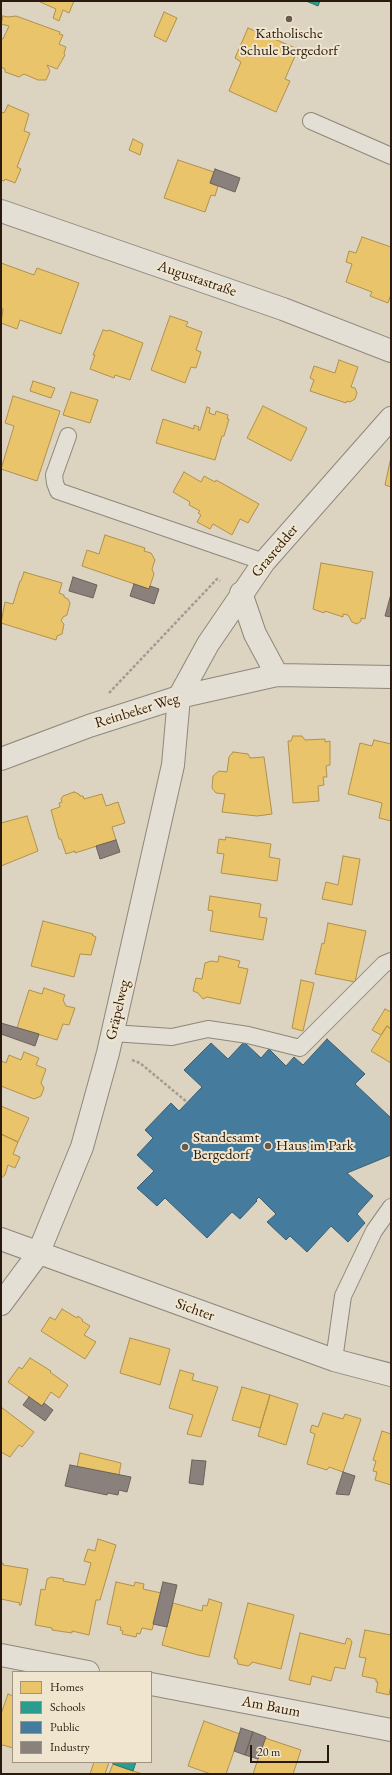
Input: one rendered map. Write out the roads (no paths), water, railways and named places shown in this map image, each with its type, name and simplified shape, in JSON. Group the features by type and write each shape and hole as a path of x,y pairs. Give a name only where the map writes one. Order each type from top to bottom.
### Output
{"street":[{"name":"Augustastraße","path":"1,211 283,309 391,351"},
{"name":"Grasredder","path":"179,698 208,644 241,593 264,562 391,418"},
{"path":"241,593 255,634 277,675"},
{"name":"Reinbeker Weg","path":"1,759 89,726 179,698 277,675 391,677"},
{"name":"Gräpelweg","path":"1,1304 38,1254 82,1146 110,1043 173,765 179,698"},
{"name":"Sichter","path":"1,1240 334,1360 391,1375"},
{"path":"1,1656 83,1671"},
{"name":"Am Baum","path":"152,1684 391,1730"}],"lane":[{"path":"311,121 391,156"},
{"path":"68,436 54,475 58,491 264,562"},
{"path":"110,1043 172,1036 208,1030 248,1035 300,1048 384,964 391,961"},
{"path":"334,1360 343,1296 374,1231 391,1207"}],"place":[{"name":"Katholische Schule Bergedorf","path":"289,19"},
{"name":"Haus im Park","path":"268,1146"},
{"name":"Standesamt Bergedorf","path":"185,1147"}]}
